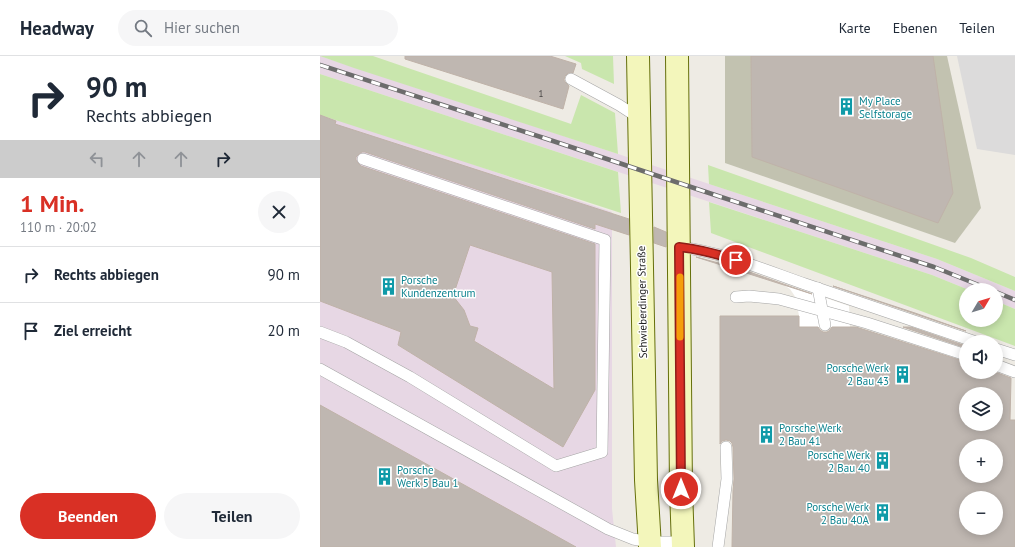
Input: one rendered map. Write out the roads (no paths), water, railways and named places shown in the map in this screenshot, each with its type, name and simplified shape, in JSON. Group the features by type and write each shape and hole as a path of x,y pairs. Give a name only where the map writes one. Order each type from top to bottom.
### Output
{"main road":[{"name":"Schwieberdinger Straße","path":"638,56 646,473 649,544"},
{"path":"678,56 681,489 683,544"}],"lane":[{"path":"571,79 619,105 639,118"},
{"path":"320,332 346,342 410,377 556,466 602,452 605,240 363,159"},
{"path":"679,247 714,253 959,336"},
{"path":"818,288 825,325"},
{"path":"736,297 749,296 778,299 867,323 959,353"},
{"path":"1003,352 1015,356"},
{"path":"1003,368 1015,372"},
{"path":"320,369 608,529 649,544 683,544"},
{"path":"718,547 726,479 726,446"}],"railway":[{"path":"320,65 934,267 974,283"},
{"path":"1003,295 1015,300"}],"place":[{"name":"My Place Selfstorage","path":"846,107"},
{"name":"Porsche Kundenzentrum","path":"388,286"},
{"name":"Porsche Werk 2 Bau 43","path":"902,374"},
{"name":"Porsche Werk 2 Bau 41","path":"766,434"},
{"name":"Porsche Werk 2 Bau 40","path":"883,461"},
{"name":"Porsche Werk 5 Bau 1","path":"384,476"},
{"name":"Porsche Werk 2 Bau 40A","path":"882,513"}]}
